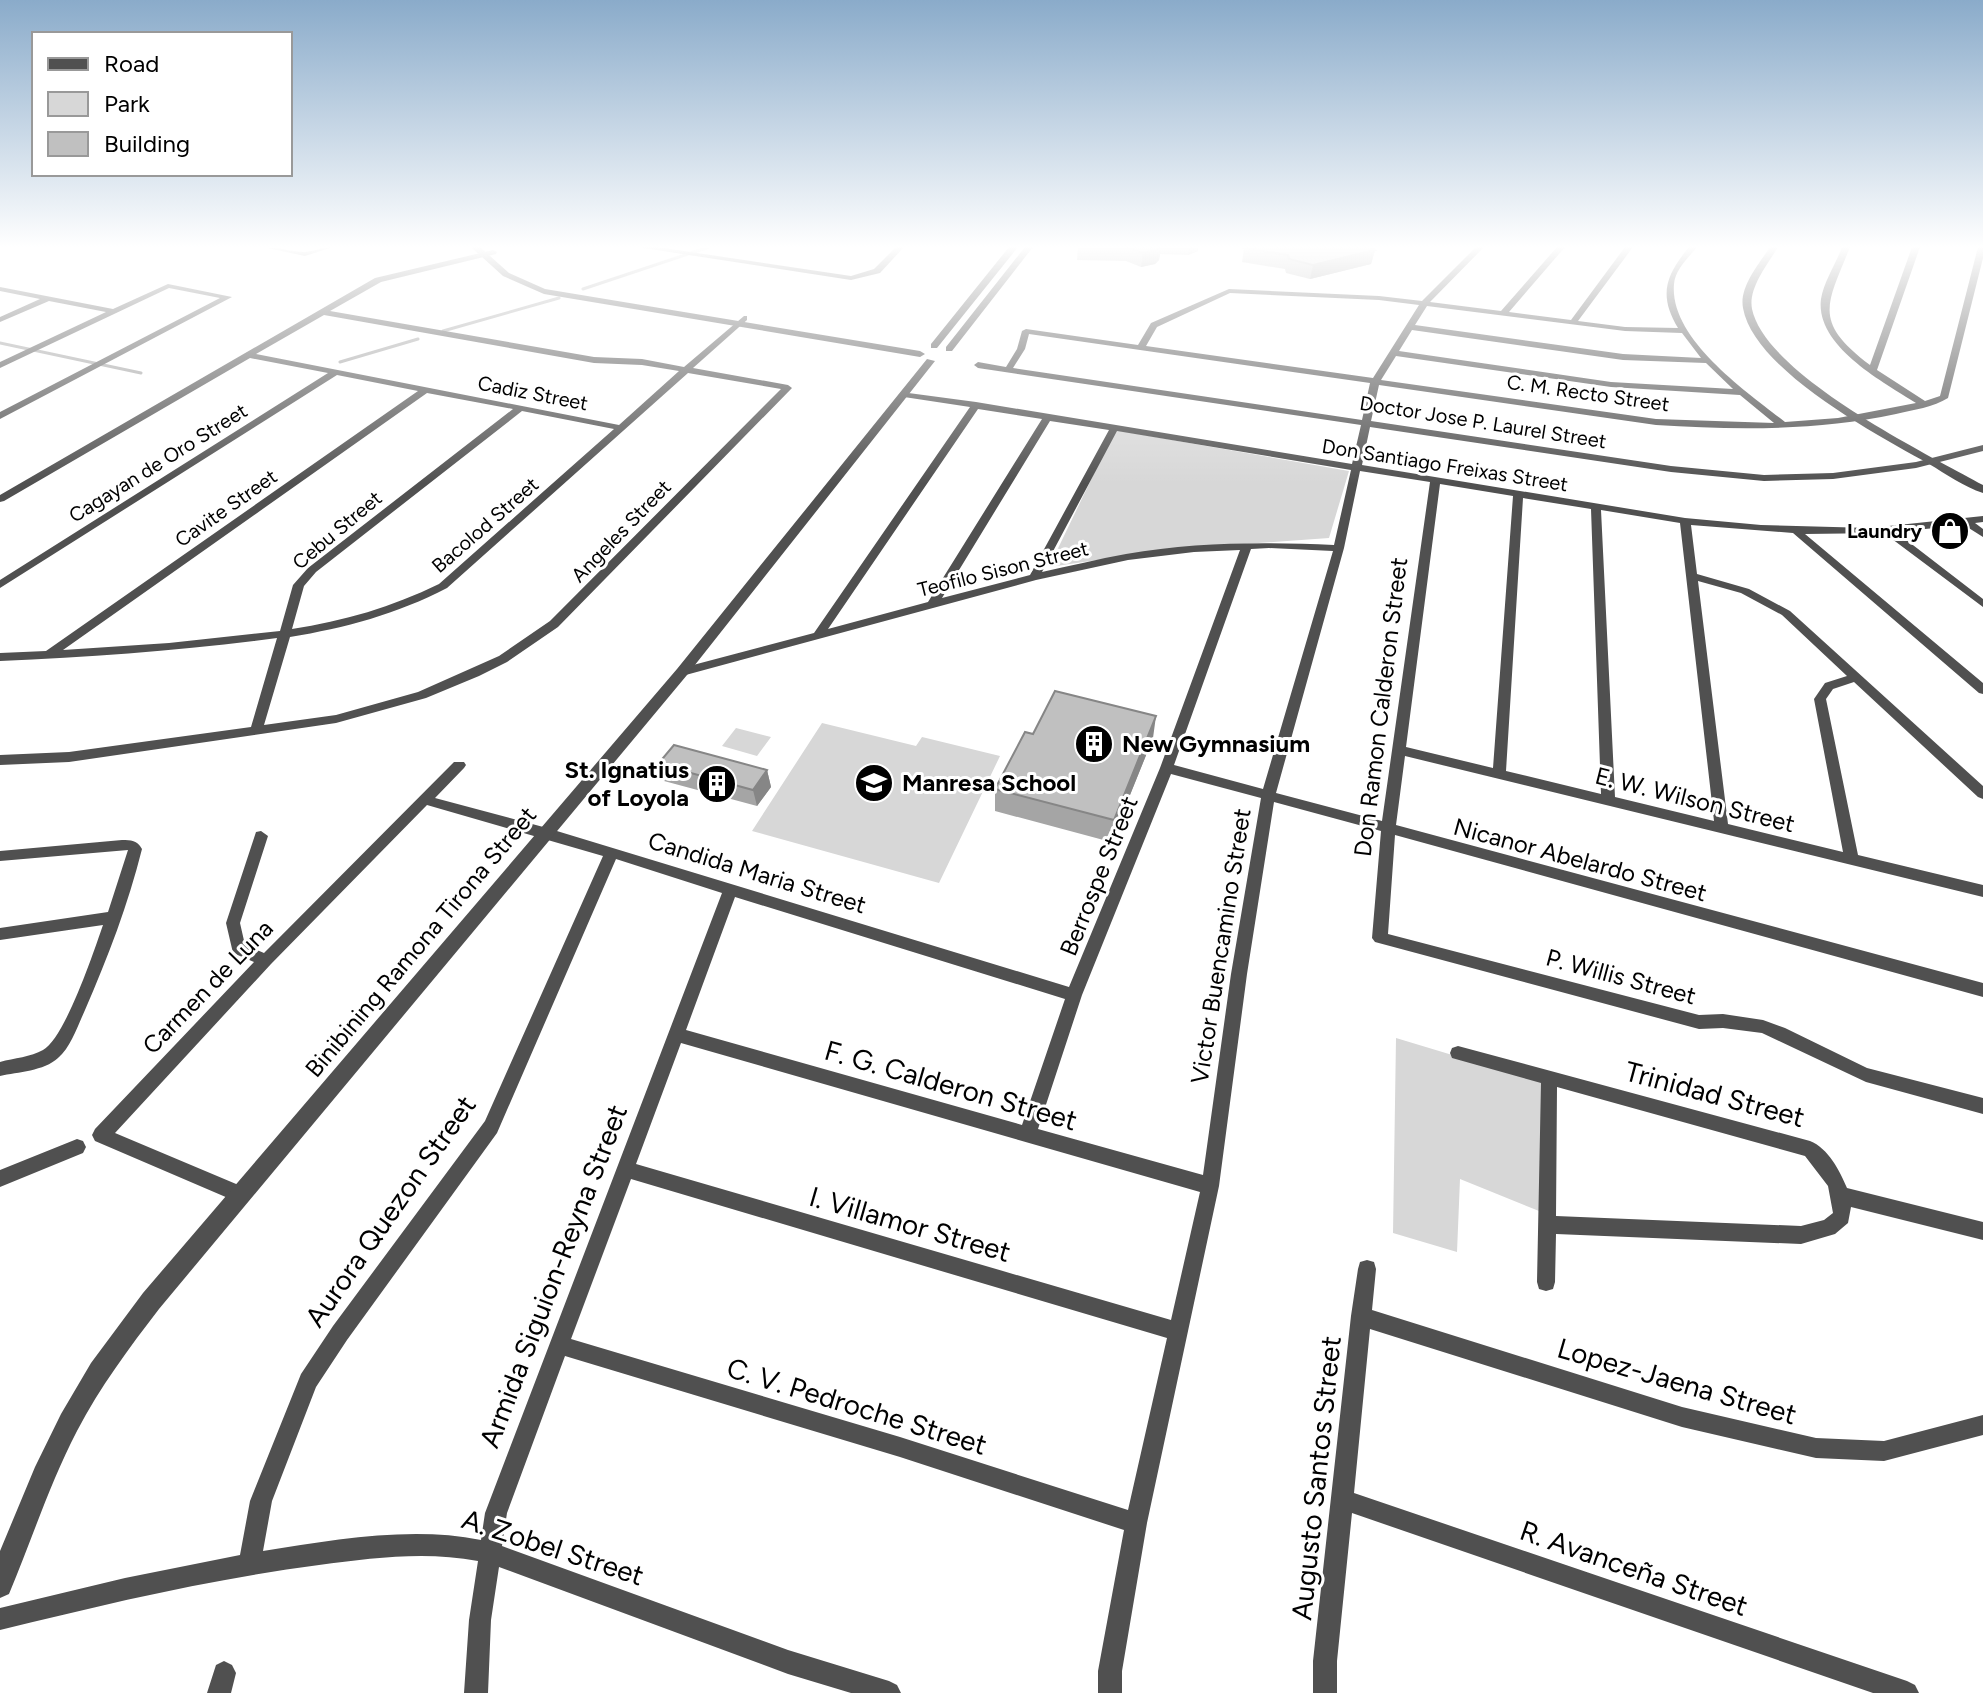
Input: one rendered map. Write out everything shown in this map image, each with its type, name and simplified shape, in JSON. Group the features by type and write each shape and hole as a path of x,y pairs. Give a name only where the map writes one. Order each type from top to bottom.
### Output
{"street":[{"path":"0,365 81,326"},
{"path":"0,416 173,326"},
{"path":"0,499 298,326"},
{"name":"Angeles Street","path":"0,760 69,757 336,719 422,695 503,659 554,624 788,388 632,361 594,360 401,326"},
{"name":"Bacolod Street","path":"0,657 153,649 286,634 375,617 410,604 443,586 736,326"},
{"path":"775,326 927,349 942,358"},
{"path":"927,349 947,326"},
{"name":"Binibining Ramona Tirona Street","path":"0,1585 25,1514 68,1423 100,1369 151,1301 682,672 904,394 942,358 967,326"},
{"path":"1140,349 1153,326"},
{"path":"1603,326 1683,331"},
{"path":"1681,326 1708,361 1784,426"},
{"path":"1754,326 1796,377 1858,418 1983,490"},
{"path":"1829,326 1845,348 1924,404 1944,398 1962,326"},
{"path":"1873,370 1888,326"},
{"path":"1410,327 1623,357 1708,361"},
{"name":"Victor Buencamino Street","path":"1110,1693 1110,1671 1136,1523 1210,1186 1239,974 1268,796 1339,548 1375,381 1410,327"},
{"name":"C. M. Recto Street","path":"1009,368 1021,349 1026,331 1656,422 1784,426 1858,418 1924,404"},
{"path":"927,349 942,358"},
{"path":"1393,353 1609,384 1683,391 1742,392"},
{"name":"Cadiz Street","path":"248,355 622,428"},
{"name":"Doctor Jose P. Laurel Street","path":"978,365 1671,469 1764,478 1833,476 1916,465 1983,448"},
{"name":"Cagayan de Oro Street","path":"0,585 336,372"},
{"name":"Cavite Street","path":"48,655 425,390"},
{"name":"Don Santiago Freixas Street","path":"904,394 1685,521 1797,532 1889,532 1983,519"},
{"path":"818,635 976,405"},
{"name":"Cebu Street","path":"256,731 295,594 312,570 519,409"},
{"path":"932,605 1048,417"},
{"path":"1034,577 1114,429"},
{"name":"Don Ramon Calderon Street","path":"1380,938 1388,831 1435,482"},
{"path":"1499,775 1518,494"},
{"path":"1596,507 1608,801"},
{"path":"1685,521 1722,829"},
{"path":"1966,522 1983,534"},
{"path":"1797,532 1983,690"},
{"path":"1889,532 1983,604"},
{"name":"Teofilo Sison Street","path":"682,672 1034,577 1149,553 1247,546 1339,548"},
{"name":"Berrospe Street","path":"1028,1134 1074,995 1167,768 1247,546"},
{"path":"1691,576 1745,591 1775,607 1983,794"},
{"path":"1852,861 1820,699 1829,686 1856,677"},
{"name":"E. W. Wilson Street","path":"1398,750 1983,891"},
{"name":"Carmen de Luna","path":"242,1195 101,1135 266,960 459,765"},
{"name":"Nicanor Abelardo Street","path":"1167,768 1388,831 1983,990"},
{"name":"Candida Maria Street","path":"425,800 547,833 1074,995"},
{"path":"261,836 233,923 238,949 266,960"},
{"path":"0,856 135,847 115,917 66,1034 54,1053 0,1069"},
{"name":"Aurora Quezon Street","path":"250,1562 261,1501 308,1381 491,1127 611,854"},
{"name":"Armida Siguion-Reyna Street","path":"476,1693 488,1552 496,1513 730,891"},
{"path":"0,934 115,917"},
{"name":"P. Willis Street","path":"1380,938 1699,1022 1755,1024 1804,1043 1851,1069 1983,1106"},
{"name":"F. G. Calderon Street","path":"677,1035 1210,1186"},
{"name":"Trinidad Street","path":"1458,1053 1810,1149 1830,1171 1843,1196"},
{"path":"1546,1282 1549,1078"},
{"path":"0,1179 77,1147"},
{"name":"I. Villamor Street","path":"626,1169 1178,1332"},
{"path":"1547,1225 1801,1235 1829,1228 1842,1217 1843,1196 1983,1231"},
{"name":"Augusto Santos Street","path":"1325,1693 1325,1661 1341,1499 1367,1269"},
{"name":"Lopez-Jaena Street","path":"1361,1316 1682,1417 1816,1448 1884,1451 1983,1425"},
{"name":"C. V. Pedroche Street","path":"560,1345 900,1447 1136,1523"},
{"name":"R. Avanceña Street","path":"1341,1499 1907,1693"},
{"name":"A. Zobel Street","path":"0,1619 141,1584 250,1562 425,1542 455,1544 488,1552 788,1662 889,1693"}],"green space":[{"path":"1115,430 1349,471 1329,538 1174,549 1049,567"},
{"path":"822,723 916,746 922,737 1000,756 939,883 752,831"},
{"path":"736,728 771,737 757,756 722,746"},
{"path":"1396,1038 1545,1083 1544,1213 1460,1179 1457,1252 1393,1233"}],"building":[{"path":"1055,691 1156,716 1114,820 995,789 1025,732 1033,734"},
{"path":"674,745 767,770 753,790 658,764"}],"waterway":[{"path":"443,331 461,326"},
{"path":"340,362 418,339"},
{"path":"0,343 141,373"}],"place":[{"name":"Laundry","path":"1950,531"},
{"name":"New Gymnasium","path":"1094,744"},
{"name":"Manresa School","path":"874,783"},
{"name":"St. Ignatius of Loyola","path":"717,784"}]}
